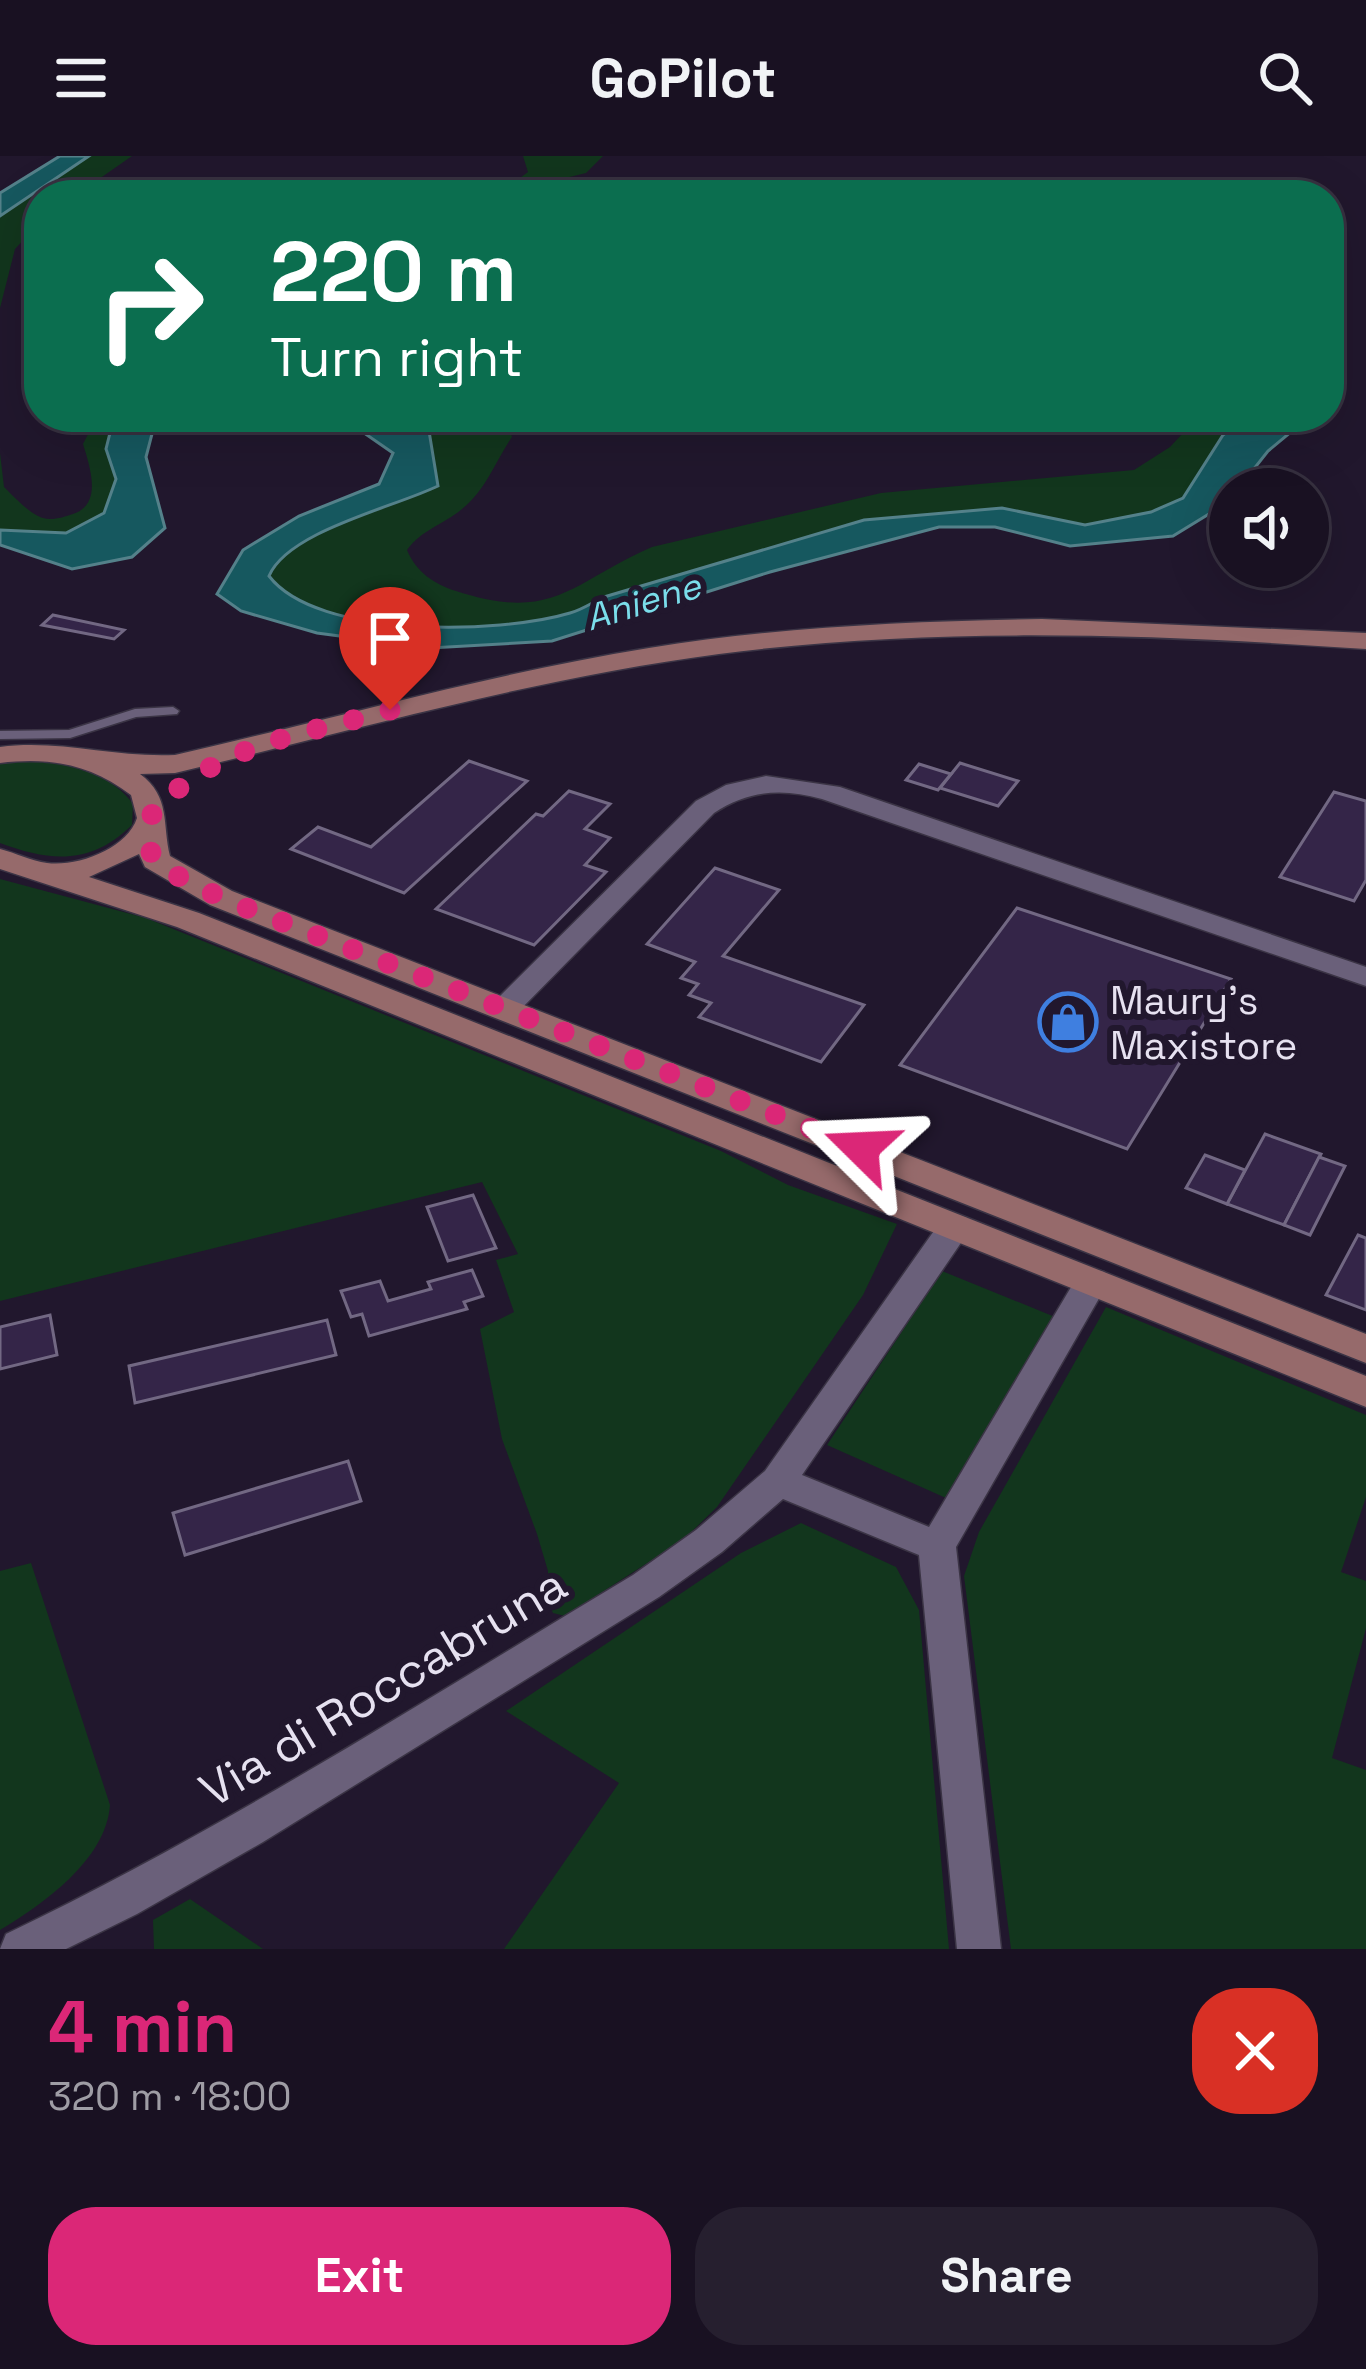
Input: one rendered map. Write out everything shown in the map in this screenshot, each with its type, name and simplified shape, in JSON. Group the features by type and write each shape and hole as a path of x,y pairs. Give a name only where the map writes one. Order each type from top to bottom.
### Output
{"main road":[{"path":"0,755 57,751 92,760 163,765 272,742 489,685 676,652 834,633 1021,625 1151,627 1366,640"},
{"path":"45,872 73,871 107,860 190,777 272,742"},
{"path":"92,760 143,790 156,861 183,880 1366,1349"},
{"path":"0,858 188,920 1366,1392"}],"street":[{"path":"505,1008 705,806 735,790 771,783 831,794 1366,977"},
{"name":"Via di Roccabruna","path":"21,1949 217,1847 646,1586 719,1533 778,1481 956,1226"},
{"path":"979,1949 937,1546 1092,1281"},
{"path":"778,1481 937,1546"}],"lane":[{"path":"0,735 70,734 135,713 172,711"}],"shaded area":[{"path":"89,156 132,156 98,180 53,180"},
{"path":"523,156 603,156 586,173 557,180 517,180 528,172"},
{"path":"24,200 24,239 15,249 0,308 0,216"},
{"path":"89,432 110,432 106,449 116,478 104,513 66,533 0,530 0,453 4,487 38,516 58,518 82,509 91,494 83,444"},
{"path":"429,432 510,432 512,437 478,493 407,550 421,571 440,585 516,603 560,594 652,547 881,493 1134,470 1184,432 1227,432 1183,498 1151,512 1085,525 1002,508 864,520 539,620 457,627 367,621 292,597 268,576 280,560 320,533 438,486"},
{"path":"18,759 65,765 110,783 133,804 132,825 101,847 70,856 36,854 0,843 0,763"},
{"path":"0,879 146,918 721,1151 788,1185 897,1224 863,1295 717,1507 683,1540 565,1616 553,1613 547,1600 548,1571 502,1439 480,1329 514,1312 496,1260 518,1254 482,1182 0,1301"},
{"path":"942,1271 1055,1317 946,1498 827,1445"},
{"path":"1106,1307 1366,1415 1366,1497 1341,1572 1366,1581 1366,1628 1332,1758 1366,1770 1366,1949 1011,1949 964,1576 979,1532"},
{"path":"801,1523 896,1567 919,1610 949,1949 504,1949 619,1783 506,1711 741,1553"},
{"path":"31,1563 110,1805 106,1825 85,1862 53,1894 0,1930 0,1571"},
{"path":"190,1899 263,1949 154,1949 153,1920"}],"water":[{"path":"60,156 89,156 53,180 24,180 24,200 0,216 0,193"},
{"path":"110,432 152,432 146,457 165,528 132,557 72,569 0,545 0,530 66,533 104,513 116,479 106,449"},
{"name":"Aniene","path":"363,432 429,432 438,486 319,533 280,560 269,576 293,597 367,621 411,626 500,625 570,613 604,597 864,520 1002,508 1085,525 1151,512 1183,498 1227,432 1291,432 1255,468 1209,468 1209,514 1173,536 1070,546 995,527 939,527 770,572 552,641 430,648 317,633 241,611 217,594 243,550 299,516 379,484 393,453"}],"building":[{"path":"53,615 124,630 114,639 42,625"},
{"path":"469,761 527,781 404,893 291,849 318,827 371,847"},
{"path":"960,763 1018,781 998,806 940,788"},
{"path":"919,764 951,774 938,790 906,780"},
{"path":"569,791 610,804 585,829 610,838 585,865 606,872 534,945 436,909 536,814 543,816"},
{"path":"1334,792 1366,801 1366,880 1354,901 1280,877"},
{"path":"715,868 779,890 723,956 864,1005 821,1062 699,1017 711,1003 689,995 698,984 681,978 695,962 647,944"},
{"name":"Maury's Maxistore","path":"1017,908 1231,979 1127,1149 900,1065"},
{"path":"1265,1134 1321,1154 1284,1225 1227,1204"},
{"path":"1205,1155 1245,1170 1227,1204 1186,1188"},
{"path":"1319,1157 1345,1166 1310,1235 1284,1225"},
{"path":"473,1195 496,1248 448,1261 427,1207"},
{"path":"1358,1235 1366,1238 1366,1310 1326,1295"},
{"path":"472,1270 483,1296 464,1302 467,1309 369,1336 362,1314 351,1317 341,1291 380,1281 388,1301 431,1289 428,1282"},
{"path":"50,1315 57,1355 0,1369 0,1327"},
{"path":"327,1320 336,1355 135,1403 129,1366"},
{"path":"348,1461 361,1501 185,1555 173,1513"}],"place":[{"name":"Maury's Maxistore","path":"1068,1022"}],"route":[{"path":"390,710 272,742 190,777 152,814 148,827 151,853 164,869 221,898 861,1148"}]}
